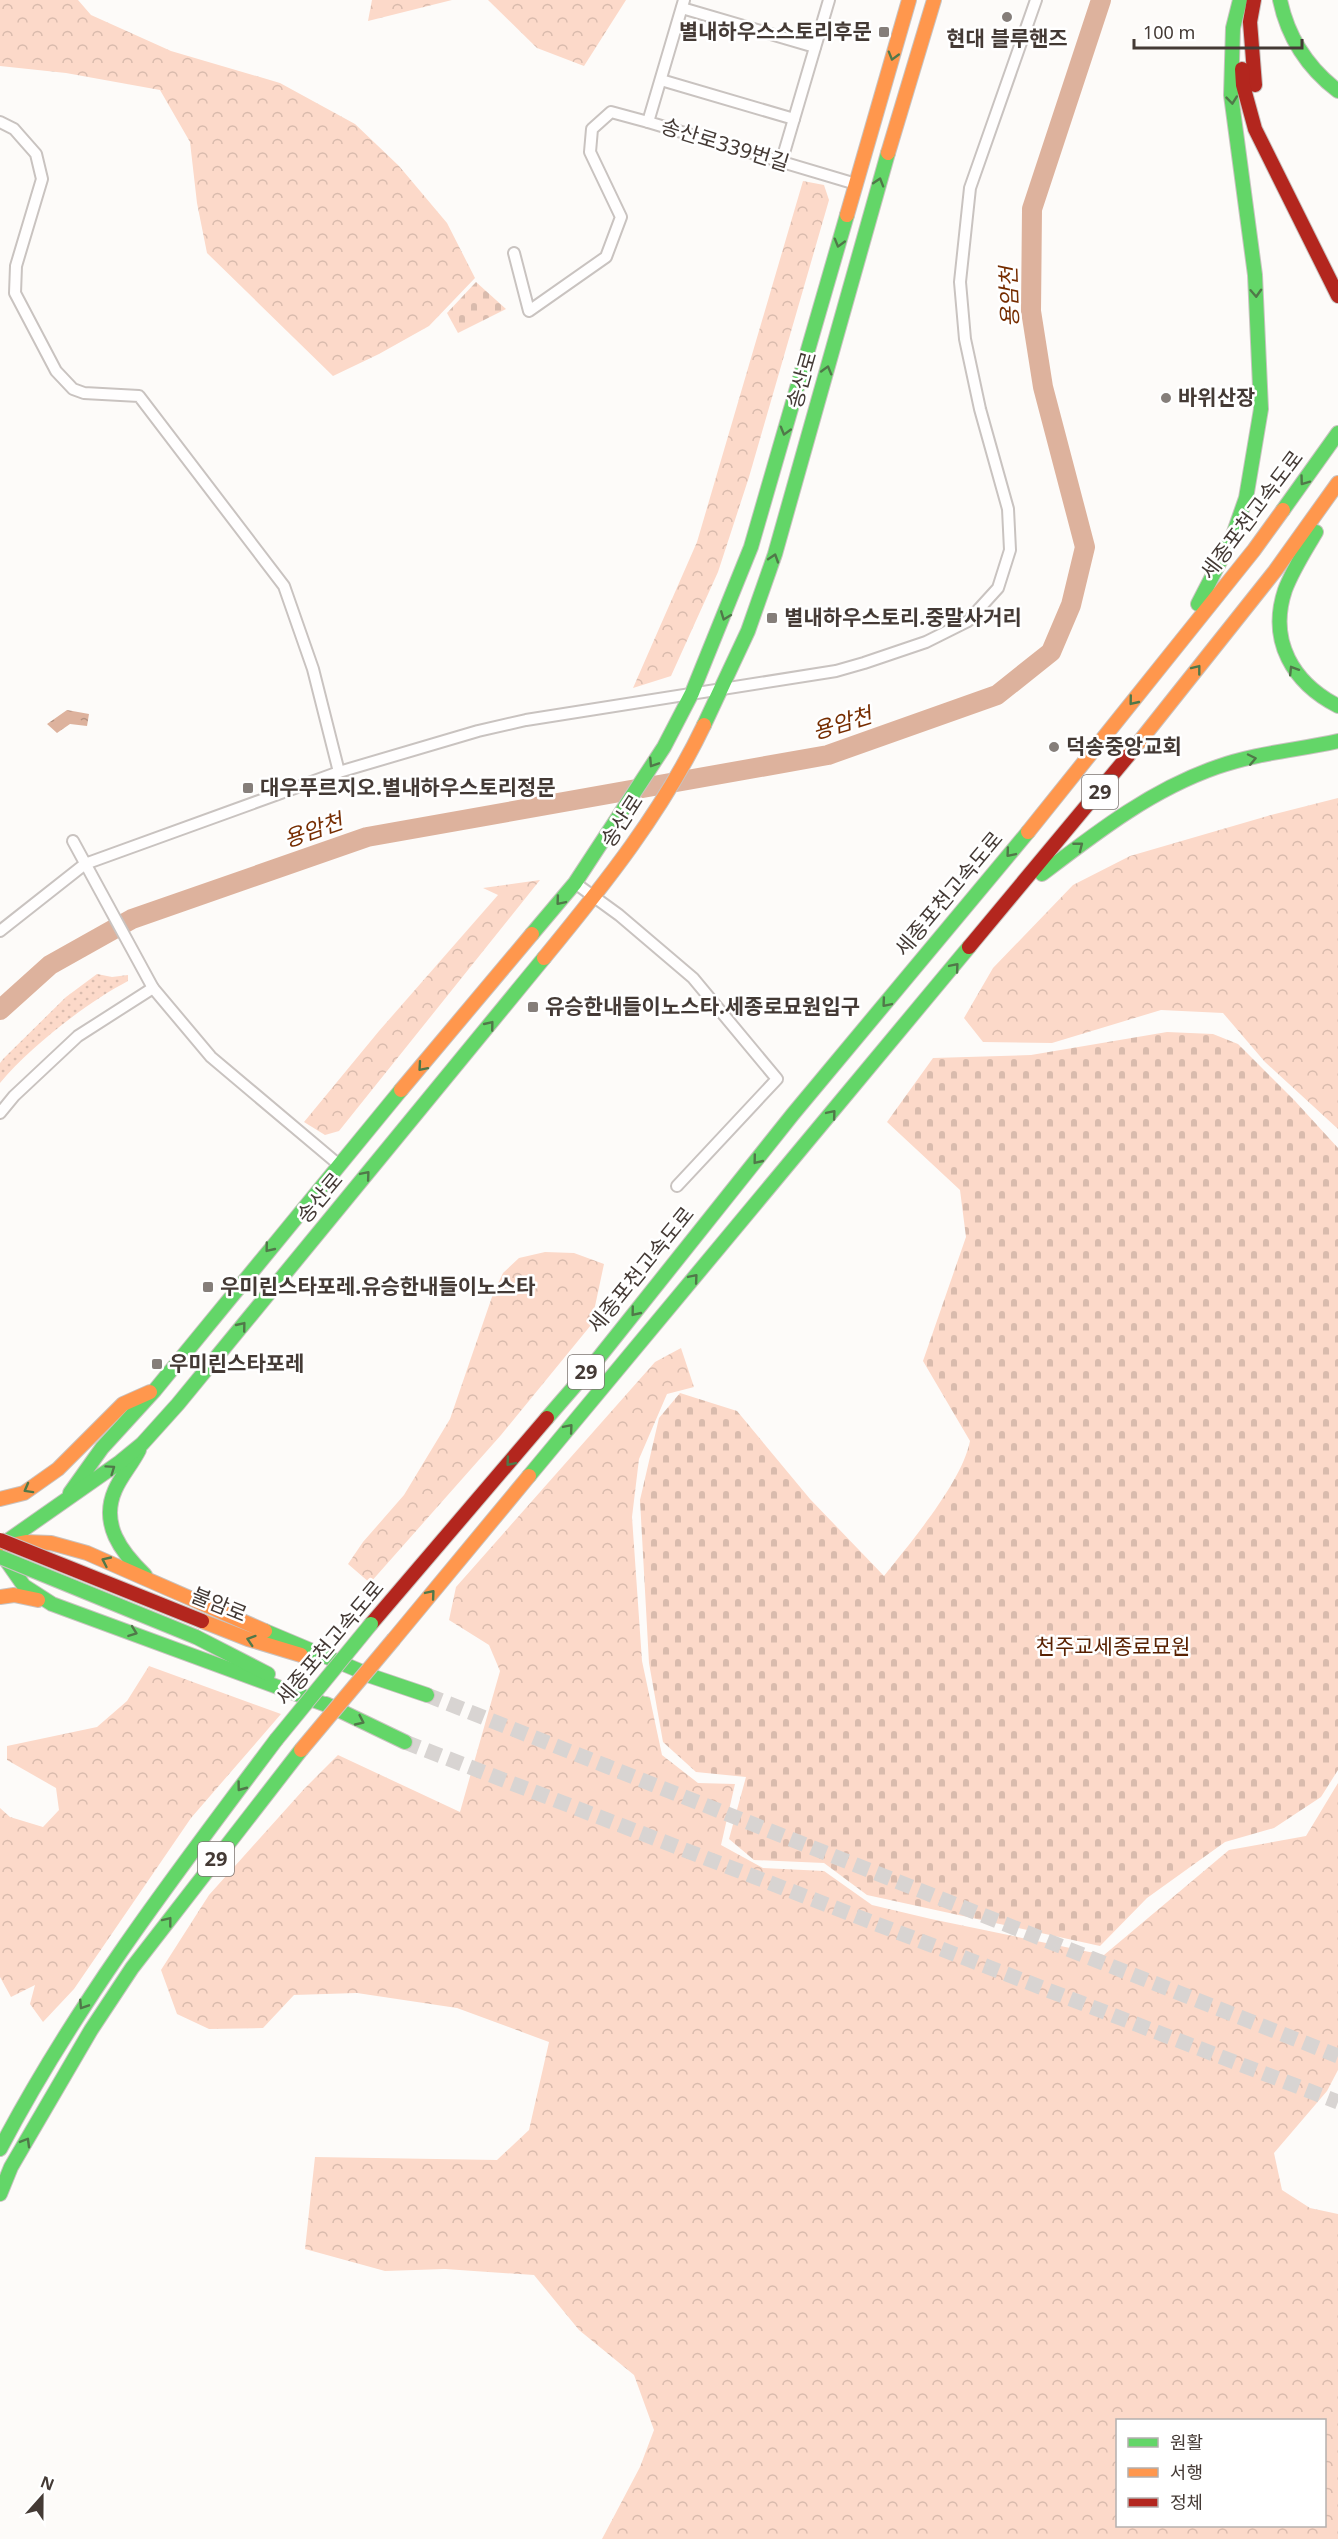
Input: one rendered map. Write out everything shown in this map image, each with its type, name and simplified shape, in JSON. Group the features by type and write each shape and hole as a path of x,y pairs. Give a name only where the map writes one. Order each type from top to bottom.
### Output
{"main road":[{"name":"송산로","path":"62,1502 102,1448 155,1390 338,1164 575,884 664,747 692,693 751,547 909,0"},
{"name":"송산로","path":"0,1548 120,1462 142,1444 178,1404 594,897 633,846 690,754 748,631 775,554 874,201 934,0"},
{"path":"1241,0 1243,86 1255,129 1338,297"},
{"path":"1152,677 1209,586 1232,538 1246,498 1261,409 1255,275 1231,94 1233,28 1241,0"},
{"path":"1254,0 1250,22 1254,78 1264,123 1312,225 1338,270"},
{"path":"1280,0 1282,14 1301,53 1323,81 1338,91"},
{"name":"세종포천고속도로","path":"0,2149 51,2055 115,1956 276,1740 593,1365 794,1114 1254,550 1338,433"},
{"path":"1338,483 1290,581 1280,617 1283,646 1295,674 1315,694 1338,706"},
{"name":"29","path":"0,2194 11,2167 91,2030 132,1968 301,1750 1016,894 1275,571 1338,483"},
{"path":"1016,894 1108,824 1163,790 1218,766 1338,741"},
{"path":"0,1499 24,1493 58,1469 123,1404 155,1390"},
{"path":"142,1444 114,1491 109,1518 119,1549 156,1584"},
{"name":"불암로","path":"0,1540 248,1640 372,1676 427,1695"},
{"path":"332,1707 127,1630 75,1615 45,1601 25,1588 11,1571 0,1548 26,1542 51,1543 87,1553 372,1676"},
{"name":"불암로","path":"0,1557 196,1637 405,1742"},
{"path":"0,1597 14,1595 45,1601"}],"street":[{"path":"781,163 829,0"},
{"path":"0,930 85,864 339,772 516,722 836,671 926,642 968,621 998,588 1010,550 1008,509 980,409 965,339 960,282 970,188 1036,0"},
{"path":"683,4 815,47"},
{"name":"송산로339번길","path":"683,4 648,122 856,184"},
{"path":"660,80 794,119"},
{"path":"514,253 529,311 606,257 621,217 590,152 592,129 611,112 648,122"},
{"path":"0,122 14,129 36,154 42,179 16,266 15,292 45,351 56,371 74,389 84,393 139,396 284,586 313,669 339,772"},
{"path":"73,841 153,988 210,1057 338,1164"},
{"path":"575,884 619,915 693,978 777,1079 677,1186"},
{"path":"0,1113 14,1096 78,1036 153,988"}],"green space":[{"path":"0,0 78,0 91,15 171,51 280,83 355,124 399,166 447,223 475,278 429,326 333,376 207,253 197,203 190,142 160,90 66,73 0,66"},
{"path":"372,0 452,0 368,21"},
{"path":"488,0 626,0 584,66 537,48"},
{"path":"803,181 824,185 829,200 749,477 718,572 671,676 633,688 697,542"},
{"path":"476,282 506,309 458,333 447,313"},
{"path":"1338,798 1338,1129 1265,1062 1223,1013 1161,1010 1052,1043 983,1042 964,1018 993,968 1073,885 1130,856"},
{"path":"540,880 339,1131 325,1135 304,1122 379,1031 498,895 483,888"},
{"path":"97,974 112,977 128,975 128,981 94,1001 60,1027 12,1069 0,1083 0,1063 4,1058 66,997"},
{"name":"천주교세종료묘원","path":"1167,1032 1213,1034 1238,1044 1338,1148 1338,1770 1321,1797 1274,1828 1225,1842 1147,1898 1100,1946 867,1895 824,1863 754,1860 729,1839 746,1777 696,1772 663,1742 649,1663 640,1500 659,1418 680,1393 737,1411 810,1499 884,1576 946,1493 957,1475 970,1441 923,1361 966,1237 960,1190 887,1122 933,1058 1031,1055"},
{"path":"545,1252 574,1253 604,1264 591,1325 501,1435 370,1583 348,1564 363,1542 404,1495 450,1419 493,1294 503,1273 519,1258"},
{"path":"681,1348 694,1387 667,1394 639,1459 632,1517 642,1661 662,1755 698,1783 735,1784 721,1845 763,1868 824,1871 872,1905 1104,1955 1229,1850 1306,1836 1338,1783 1338,2070 1327,2091 1274,2153 1282,2190 1310,2208 1338,2214 1338,2539 602,2539 640,2467 654,2430 634,2375 579,2330 534,2275 445,2269 385,2271 305,2249 315,2157 497,2160 529,2130 549,2042 457,2008 357,1993 294,1995 263,2028 209,2029 177,2014 161,1970 209,1895 305,1788 338,1755 460,1812 500,1671 489,1645 449,1620 456,1587 655,1362"},
{"path":"149,1666 281,1714 191,1818 74,1989 43,2022 30,2004 35,1985 11,1997 0,1977 0,1808 10,1817 43,1827 59,1810 56,1788 7,1760 7,1746 97,1727 127,1701"}],"water":[{"path":"67,710 89,714 87,726 70,724 57,733 47,724"}],"waterway":[{"name":"용암천","path":"0,1010 50,965 132,919 367,837 828,755 997,695 1051,652 1071,605 1085,547 1043,387 1031,311 1032,209 1101,0"}],"tunnel":[{"path":"427,1695 1338,2056"},
{"path":"405,1742 1338,2102"}],"traffic: fast":[{"path":"1198,604 1232,538 1246,498 1261,409 1255,275 1231,95 1233,28 1240,0"},
{"path":"1280,0 1288,27 1301,51 1317,72 1338,91"},
{"path":"704,725 748,631 775,554 888,153"},
{"path":"532,934 575,883 664,747 692,693 751,547 847,215"},
{"path":"1283,510 1338,433"},
{"path":"1316,532 1295,567 1285,590 1280,626 1282,643 1297,673 1322,697 1338,706"},
{"path":"1042,874 1125,813 1193,776 1247,758 1338,741"},
{"path":"547,1418 593,1365 793,1114 1028,832"},
{"path":"529,1476 969,947"},
{"path":"0,1546 142,1444 178,1404 544,958"},
{"path":"70,1493 102,1448 155,1390 401,1090"},
{"path":"139,1450 115,1490 110,1514 115,1537 128,1557 145,1575"},
{"path":"1,1553 24,1586 52,1604 332,1707"},
{"path":"0,1557 196,1637"},
{"path":"276,1740 371,1624"},
{"path":"265,1631 372,1676"},
{"path":"196,1637 268,1674"},
{"path":"362,1673 427,1695"},
{"path":"326,1704 405,1742"},
{"path":"0,2149 30,2095 95,1990 165,1889 276,1740"},
{"path":"0,2194 11,2167 91,2030 132,1968 301,1750"}],"traffic: slow":[{"path":"847,215 909,0"},
{"path":"888,153 934,0"},
{"path":"1128,756 1275,571 1338,483"},
{"path":"1028,832 1254,550 1283,510"},
{"path":"544,958 589,903 651,817 688,757 704,725"},
{"path":"401,1090 532,934"},
{"path":"0,1499 24,1493 58,1469 123,1404 150,1392"},
{"path":"394,1639 529,1476"},
{"path":"6,1546 26,1542 51,1543 87,1553 265,1631"},
{"path":"0,1597 14,1595 38,1600"},
{"path":"202,1621 248,1639 301,1655"},
{"path":"301,1750 394,1639"}],"traffic: jam":[{"path":"1254,0 1250,22 1255,85"},
{"path":"1242,69 1243,85 1255,129 1338,296"},
{"path":"969,947 1128,756"},
{"path":"371,1624 547,1418"},
{"path":"0,1540 202,1621"}],"place":[{"name":"현대 블루핸즈","path":"1007,17"},
{"name":"별내하우스스토리후문","path":"884,32"},
{"name":"바위산장","path":"1166,398"},
{"name":"별내하우스토리.중말사거리","path":"772,618"},
{"name":"덕송중앙교회","path":"1054,747"},
{"name":"대우푸르지오.별내하우스토리정문","path":"248,788"},
{"name":"유승한내들이노스타.세종로묘원입구","path":"533,1007"},
{"name":"우미린스타포레.유승한내들이노스타","path":"208,1287"},
{"name":"우미린스타포레","path":"157,1364"}]}
